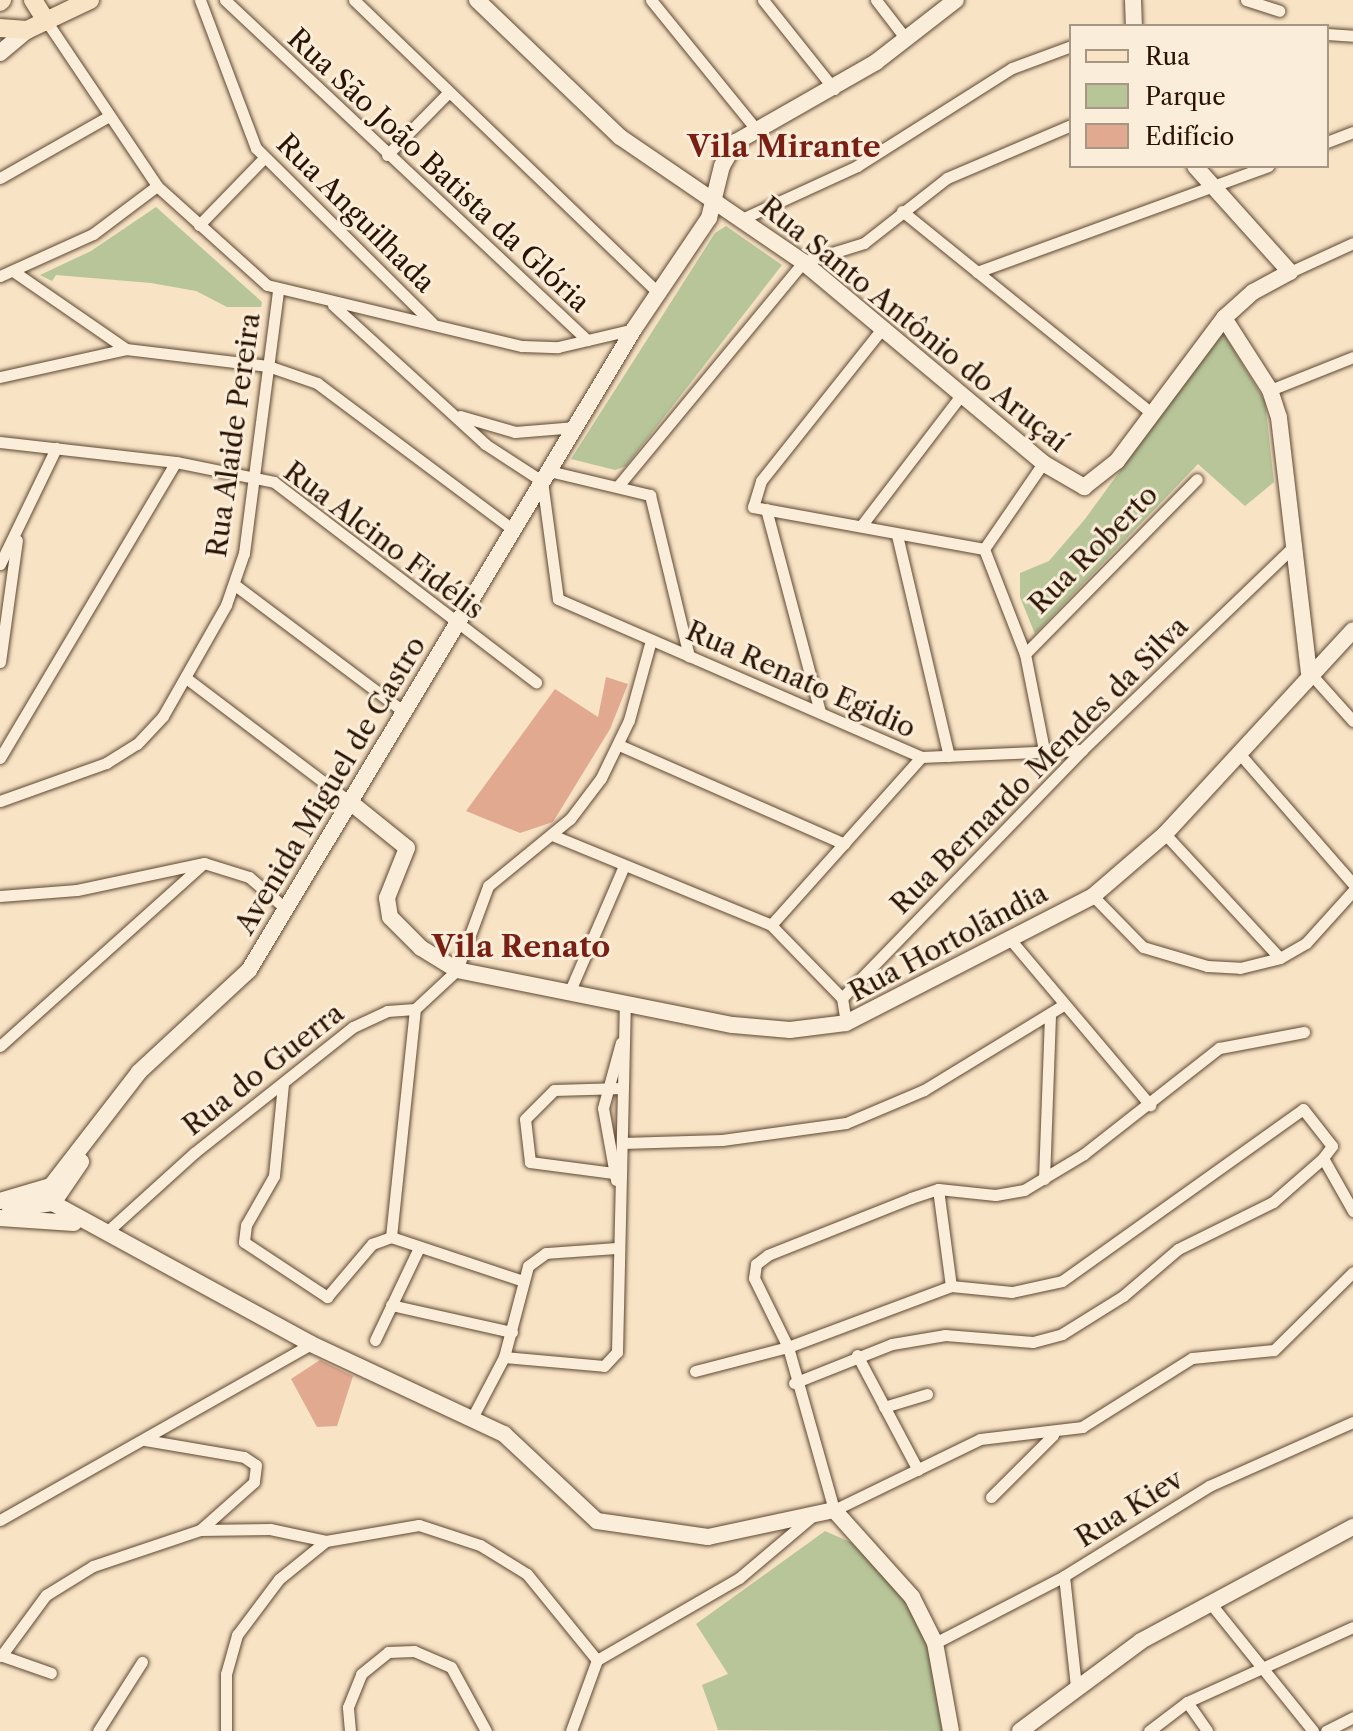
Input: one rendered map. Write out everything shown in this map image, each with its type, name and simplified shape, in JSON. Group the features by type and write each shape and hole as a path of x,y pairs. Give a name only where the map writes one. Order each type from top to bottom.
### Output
{"main road":[{"path":"33,0 47,22"},
{"path":"0,28 27,30 90,0"}],"street":[{"name":"Rua Anguilhada","path":"200,0 244,121 264,158 432,323"},
{"name":"Rua São João Batista da Glória","path":"225,0 587,340"},
{"path":"354,0 659,294"},
{"name":"Rua Santo Antônio do Aruçaí","path":"477,0 620,137 711,210 744,218 803,262 1043,463 1084,487 1117,461 1153,414"},
{"path":"651,0 755,128"},
{"path":"763,0 834,89"},
{"path":"876,0 906,39"},
{"name":"Avenida Miguel de Castro","path":"37,1201 139,1072 249,970 512,529 711,210 727,154 755,128 834,89 956,0"},
{"path":"1133,0 1133,24"},
{"path":"1246,0 1279,11"},
{"path":"47,22 157,186 278,291 333,305 432,323 522,346 587,340 634,329"},
{"path":"0,53 27,30"},
{"path":"1329,34 1353,36"},
{"path":"744,218 857,166 1012,68 1069,47"},
{"path":"387,155 448,93"},
{"path":"0,178 109,116"},
{"path":"618,486 803,262 864,243 947,178 1069,126"},
{"path":"1329,141 1353,132"},
{"path":"199,225 264,158"},
{"path":"1197,168 1290,272"},
{"path":"977,272 1263,168"},
{"path":"0,276 93,234 157,186"},
{"path":"902,211 1153,414 1224,318 1253,292 1353,243"},
{"path":"13,271 126,349"},
{"name":"Rua Alaide Pereira","path":"0,801 124,753 163,716 186,678 235,585 254,475 278,291"},
{"path":"333,305 485,444 545,476 618,486 650,495 689,656"},
{"path":"1224,318 1270,390 1283,446 1290,550 1309,672 1353,721"},
{"path":"881,330 761,481 753,507 984,549"},
{"path":"0,377 126,349 268,366 348,401 512,529"},
{"path":"1270,390 1353,357"},
{"path":"861,526 962,394"},
{"path":"455,415 515,432 576,427"},
{"name":"Rua Alcino Fidélis","path":"0,442 176,462 254,475 284,488 457,625 536,682"},
{"path":"0,564 18,535 56,448"},
{"path":"0,758 176,462"},
{"path":"984,549 1043,463"},
{"name":"Rua Renato Egidio","path":"545,476 558,599 921,757 1082,750"},
{"name":"Rua Roberto","path":"1025,654 1197,479"},
{"path":"766,509 820,712"},
{"path":"0,662 18,535"},
{"path":"897,535 949,756"},
{"path":"984,549 1025,654 1044,750"},
{"name":"Rua Bernardo Mendes da Silva","path":"842,998 1082,750 1290,550"},
{"path":"235,585 404,712"},
{"name":"Rua Hortolãndia","path":"350,802 407,848 387,898 390,917 421,948 457,970 754,1028 846,1023 1093,896 1165,834 1309,672 1353,630"},
{"path":"391,1237 415,1009 457,970 488,886 552,835 581,807 619,745 651,640"},
{"path":"186,678 350,802"},
{"path":"619,745 844,844"},
{"path":"1238,752 1353,884"},
{"path":"771,925 921,757"},
{"path":"1165,834 1280,958"},
{"path":"552,835 771,925 842,998 846,1023"},
{"path":"0,896 77,890 204,863 249,877 285,908"},
{"path":"0,1046 204,863"},
{"path":"569,993 624,866"},
{"path":"1093,896 1124,931 1161,954 1240,968 1280,958 1324,926 1353,891"},
{"path":"0,908 14,896"},
{"path":"1009,938 1150,1105"},
{"path":"617,1174 622,1143 625,1005"},
{"path":"622,1143 722,1140 846,1123 924,1090 1063,1005"},
{"name":"Rua do Guerra","path":"109,1230 283,1084 369,1017 415,1009"},
{"path":"1044,1179 1050,1014"},
{"path":"951,1731 935,1643 894,1573 834,1510 794,1383 788,1347 754,1278 756,1264 808,1237 938,1189 1008,1194 1044,1179 1150,1105 1219,1048 1304,1032"},
{"path":"504,1357 610,1364 617,1352 621,1192 603,1131 605,1086 623,1038"},
{"path":"283,1084 274,1176 246,1225 244,1242 327,1297 372,1244 391,1237 418,1250 523,1281"},
{"path":"617,1174 530,1162 525,1143 525,1119 554,1090 605,1086 622,1088"},
{"path":"695,1371 788,1347 951,1286 1012,1292 1062,1281 1303,1109 1332,1146 1323,1158 1273,1202 1207,1231 1062,1334 1033,1342 945,1335 857,1355 794,1383"},
{"path":"1323,1158 1353,1211"},
{"path":"938,1189 951,1286"},
{"path":"0,1201 37,1201 109,1230 311,1344 472,1418 519,1445 597,1521 708,1537 810,1518 834,1510 980,1439 1053,1435 1082,1427 1192,1358 1274,1350 1353,1272"},
{"path":"0,1209 37,1201 74,1223"},
{"path":"0,1218 74,1223 109,1230"},
{"path":"472,1418 504,1357 528,1266 546,1253 618,1248"},
{"path":"375,1340 418,1250"},
{"path":"391,1305 512,1332"},
{"path":"0,1520 311,1344"},
{"path":"857,1355 918,1470"},
{"path":"884,1407 927,1394"},
{"name":"Rua Kiev","path":"935,1643 1064,1576 1209,1486 1353,1422"},
{"path":"991,1497 1053,1435"},
{"path":"145,1440 244,1457 256,1465 254,1482 200,1530"},
{"path":"571,1731 597,1660 739,1578 810,1518"},
{"path":"51,1673 1,1656 57,1584 200,1530 270,1529 326,1541 419,1525 480,1545 551,1597 597,1660"},
{"path":"1020,1731 1076,1686 1211,1604 1353,1527"},
{"path":"226,1731 226,1674 237,1635 279,1579 326,1541"},
{"path":"1064,1576 1076,1686"},
{"path":"1211,1604 1313,1731"},
{"path":"1149,1731 1187,1702 1353,1627"},
{"path":"350,1731 348,1707 361,1674 388,1652 414,1651 451,1667 486,1731"},
{"path":"98,1731 142,1662"},
{"path":"1187,1702 1207,1731"},
{"path":"1326,1731 1353,1717"}],"green space":[{"path":"156,207 262,302 261,307 227,307 196,291 151,283 56,275 52,281 40,275 91,251"},
{"path":"726,226 782,265 626,466 615,470 571,459 715,233"},
{"path":"1222,331 1265,401 1274,482 1245,506 1198,464 1035,634 1020,597 1020,573 1049,561 1085,519"},
{"path":"825,1531 866,1549 916,1612 928,1640 944,1731 718,1730 702,1685 728,1674 696,1624"}],"building":[{"path":"606,677 628,684 610,729 553,822 520,833 466,811 555,689 598,717"},
{"path":"320,1360 353,1376 337,1426 317,1427 291,1379"}],"district":[{"name":"Vila Mirante","path":"784,147"},
{"name":"Vila Renato","path":"521,947"}]}
